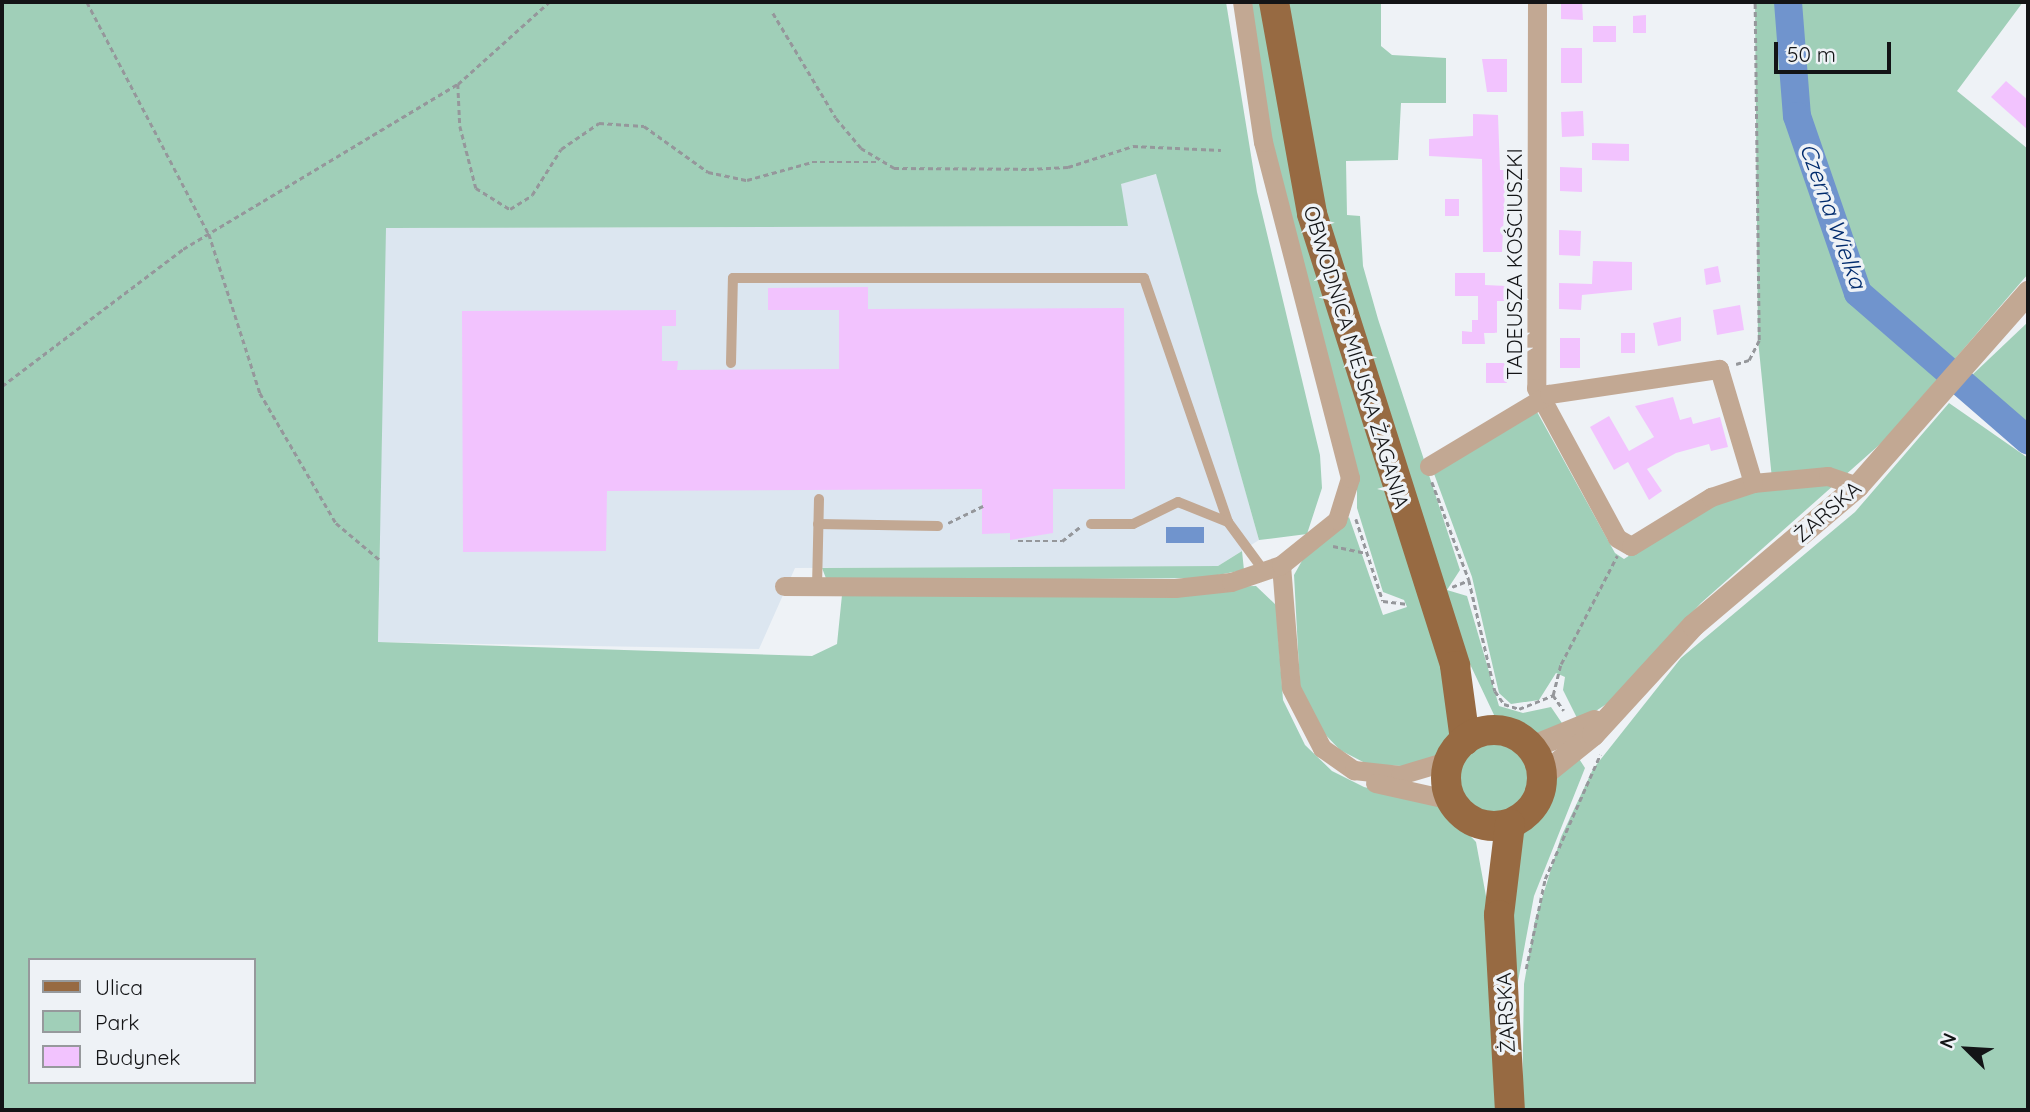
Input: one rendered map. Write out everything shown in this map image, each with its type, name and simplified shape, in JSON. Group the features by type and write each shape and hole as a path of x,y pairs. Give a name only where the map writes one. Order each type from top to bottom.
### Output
{"main road":[{"name":"OBWODNICA MIEJSKA ŻAGANIA","path":"1274,2 1324,259 1455,666 1498,730"},
{"name":"OBWODNICA MIEJSKA ŻAGANIA","path":"1455,666 1457,750"},
{"path":"1498,730 1531,747 1542,775 1537,800 1510,824 1475,823 1451,800 1457,750 1498,730"},
{"name":"ŻARSKA","path":"1475,823 1499,915"},
{"name":"ŻARSKA","path":"1510,824 1499,915 1510,1110"}],"street":[{"path":"784,586 1175,588 1231,582 1273,568 1337,520 1349,496 1263,142 1242,2"},
{"name":"TADEUSZA KOŚCIUSZKI","path":"1537,2 1539,397 1623,545"},
{"name":"ŻARSKA","path":"1542,775 1610,715 1678,639 1857,486 1924,415 2028,292"},
{"path":"1429,466 1539,397 1719,369 1754,483"},
{"path":"1623,545 1646,540 1711,497 1754,483 1828,476 1857,486"},
{"path":"1273,568 1288,668 1300,716 1322,748 1373,783 1451,800"},
{"name":"ŻARSKA","path":"1531,747 1610,715"},
{"path":"1354,770 1419,774 1457,750"}],"lane":[{"path":"731,363 733,278 1144,278 1228,522"},
{"path":"817,587 819,499"},
{"path":"1091,524 1133,524 1178,502 1228,522 1273,568"},
{"path":"818,524 938,526"}],"path":[{"path":"87,2 209,234 260,393 336,523 380,560"},
{"path":"2,386 209,234 458,84 549,2"},
{"path":"1719,369 1749,360 1759,340 1755,2"},
{"path":"773,13 836,118 879,162"},
{"path":"458,84 460,126 477,188 510,209 531,195 561,149 599,123 645,126 708,172 739,179 847,158 1029,169 1068,167 1133,146 1221,150"},
{"path":"1429,466 1469,580 1499,699 1519,709 1553,695"},
{"path":"1349,496 1386,605 1406,604"},
{"path":"938,526 983,506"},
{"path":"1018,541 1062,541 1091,524"},
{"path":"1307,544 1367,554"},
{"path":"1566,717 1553,695 1561,664 1623,545"},
{"path":"1448,589 1469,580"},
{"path":"1524,978 1545,879 1607,742"}],"shaded area":[{"path":"1157,174 1259,540 1218,566 795,568 759,649 378,642 385,228 1128,226 1120,184"}],"green space":[{"path":"2,2 1226,2 1257,192 1320,455 1322,488 1307,534 1259,540 1156,174 1121,184 1128,226 386,228 378,642 812,656 837,644 842,595 1256,586 1276,605 1283,700 1305,745 1332,771 1364,787 1442,806 1476,842 1488,907 1498,1110 2,1110"},
{"path":"1247,2 1266,2 1446,668 1452,744 1419,767 1367,764 1340,750 1320,729 1300,687 1294,575 1303,559 1349,517 1383,615 1407,607 1404,600 1383,592 1357,508 1357,482 1278,186"},
{"path":"1283,2 1381,2 1381,46 1392,55 1446,58 1446,103 1401,103 1398,160 1346,161 1347,215 1360,216 1363,266 1460,570 1447,590 1467,596 1499,706 1523,713 1551,707 1566,729 1534,737 1495,717 1452,626 1337,274"},
{"path":"1755,2 2023,2 1957,91 2028,149 2028,274 1887,438 1701,603 1608,703 1579,722 1563,690 1565,677 1556,673 1539,700 1511,704 1499,693 1472,577 1433,471 1536,410 1615,553 1624,559 1700,510 1772,479 1758,340"},
{"path":"2028,322 2028,426 1969,378"},
{"path":"1949,403 2028,458 2028,1110 1522,1110 1524,984 1535,921 1561,837 1593,769 1681,658 1855,512"},
{"path":"1242,551 1244,570 1202,578 827,581 822,568 1218,566"},
{"path":"1493,744 1518,754 1528,779 1518,804 1493,814 1468,804 1458,779 1468,754"},
{"path":"1576,754 1585,768 1534,896 1516,992 1507,907 1519,828 1542,805 1550,780"}],"water":[{"path":"1166,527 1204,527 1204,543 1166,543"}],"building":[{"path":"1561,2 1582,2 1583,20 1561,19"},
{"path":"1646,15 1646,33 1633,33 1633,16"},
{"path":"1593,26 1616,26 1616,42 1593,42"},
{"path":"1561,48 1582,48 1582,83 1561,83"},
{"path":"1482,59 1507,59 1507,92 1487,92"},
{"path":"2006,81 2028,100 2028,130 1991,97"},
{"path":"1583,111 1584,136 1562,137 1561,112"},
{"path":"1473,114 1498,115 1500,170 1506,170 1502,252 1483,252 1482,159 1429,156 1429,139 1473,136"},
{"path":"1592,143 1629,144 1629,161 1592,160"},
{"path":"1560,167 1582,168 1582,192 1560,191"},
{"path":"1445,199 1459,199 1459,216 1445,216"},
{"path":"1559,230 1581,231 1580,256 1559,255"},
{"path":"1593,261 1632,262 1632,290 1582,295 1581,310 1559,309 1559,283 1592,284"},
{"path":"1718,266 1721,282 1706,285 1704,269"},
{"path":"1455,273 1485,273 1485,285 1506,286 1506,301 1497,301 1497,333 1484,333 1485,344 1462,344 1462,331 1472,332 1472,320 1478,320 1478,296 1455,296"},
{"path":"868,287 868,309 1124,308 1125,489 1053,489 1053,533 1010,540 1010,533 982,534 982,489 607,491 606,551 463,552 462,311 676,310 676,326 662,326 662,361 678,361 677,370 839,369 839,310 768,310 768,288"},
{"path":"1740,305 1744,330 1717,335 1713,310"},
{"path":"1681,317 1681,341 1658,346 1653,323"},
{"path":"1621,333 1635,333 1635,353 1621,353"},
{"path":"1560,338 1580,338 1580,368 1560,368"},
{"path":"1486,363 1507,363 1507,383 1486,383"},
{"path":"1673,397 1680,420 1691,417 1693,424 1720,417 1728,447 1711,451 1709,444 1676,453 1647,469 1662,491 1649,500 1628,462 1614,470 1590,427 1609,416 1629,451 1654,437 1635,406"}],"waterway":[{"name":"Czerna Wielka","path":"1788,2 1797,116 1858,293 2028,440"}]}
